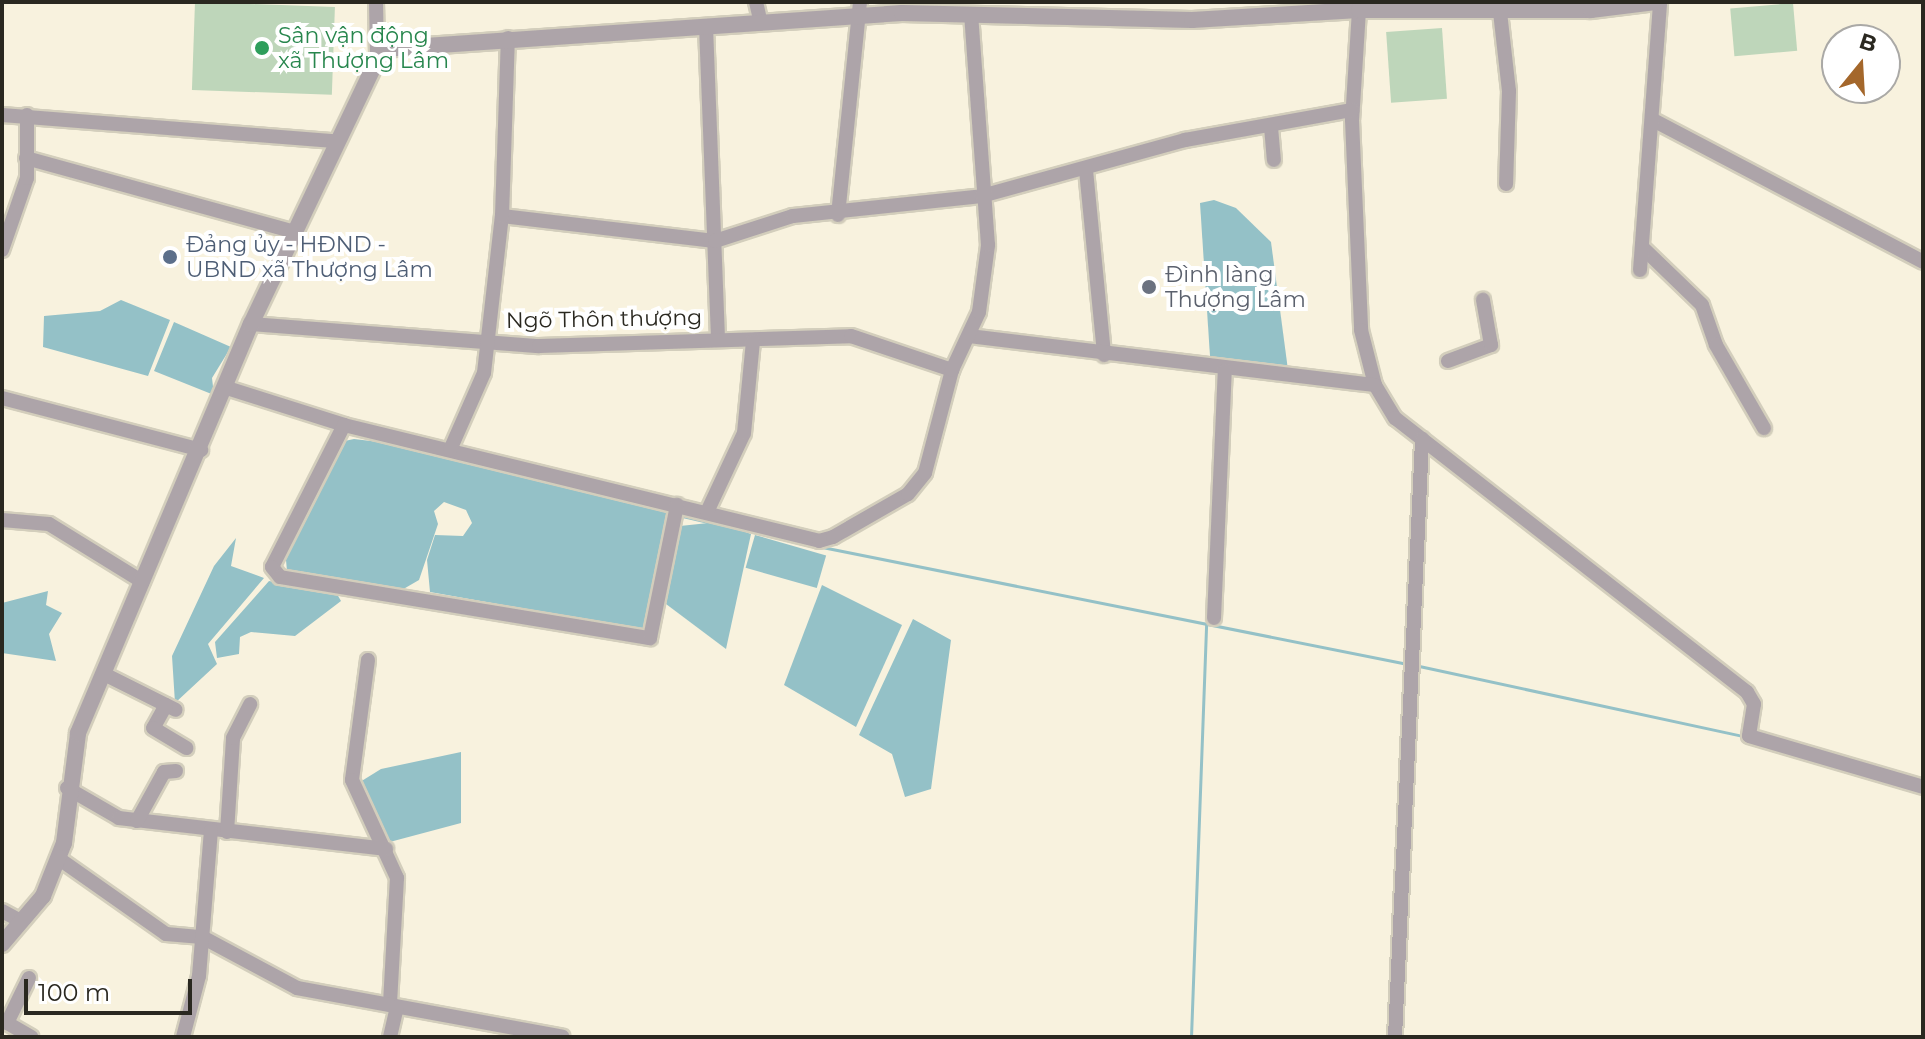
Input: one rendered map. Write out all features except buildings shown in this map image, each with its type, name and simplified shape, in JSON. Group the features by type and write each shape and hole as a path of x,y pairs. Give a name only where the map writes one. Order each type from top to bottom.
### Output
{"street":[{"path":"2,944 43,896 58,858 78,733 201,450 251,324 334,141 377,56 376,2"},
{"path":"756,2 761,23"},
{"path":"377,56 406,43 761,23 862,9 971,16 1065,10 1500,12 1658,2 1653,120 1640,270"},
{"path":"838,215 862,9"},
{"path":"1359,10 1352,110 1361,330 1375,385 1395,418 1747,692 1754,704 1749,736 1923,787"},
{"path":"1500,12 1509,91 1506,184"},
{"path":"227,388 344,425 819,541 896,501 925,473 952,370 969,336 988,275 971,16"},
{"path":"706,26 718,339"},
{"path":"450,450 484,373 502,216 508,38"},
{"path":"502,216 715,241 793,216 838,215 982,196 1086,170 1185,140 1271,127 1352,110"},
{"path":"2,115 334,141"},
{"path":"2,250 27,178 27,115"},
{"path":"1653,120 1923,262"},
{"path":"1271,127 1274,160"},
{"path":"26,158 295,232"},
{"path":"1086,170 1104,355"},
{"path":"1642,247 1702,305 1716,345 1764,428"},
{"path":"1448,361 1491,345 1483,300"},
{"name":"Ngõ Thôn thượng","path":"251,324 486,343 753,341 851,336 952,370"},
{"path":"969,336 1225,371 1375,385"},
{"path":"707,512 744,433 753,341"},
{"path":"1214,618 1225,371"},
{"path":"2,398 201,450"},
{"path":"344,425 272,567 280,577 650,638 677,505"},
{"path":"1395,1037 1422,439"},
{"path":"2,520 49,524 143,582"},
{"path":"368,660 352,780 397,878 390,1037"},
{"path":"104,674 171,708 153,728 186,748"},
{"path":"227,832 233,738 250,704"},
{"path":"137,821 164,772 176,771"},
{"path":"67,788 137,821 386,849"},
{"path":"183,1037 202,937 211,830"},
{"path":"58,858 166,934 202,937 297,988 563,1037"},
{"path":"2,911 21,921"},
{"path":"29,978 4,1022 31,1037"}],"green space":[{"name":"Sân vận động xã Thượng Lâm","path":"195,2 335,7 332,95 192,90"},
{"path":"1793,3 1797,51 1734,56 1730,8"},
{"path":"1442,28 1447,99 1391,103 1386,32"}],"water":[{"path":"1214,200 1236,208 1271,242 1288,370 1213,363 1210,356 1200,203"},
{"path":"121,300 170,320 148,376 43,347 44,316 100,311"},
{"path":"174,322 231,347 212,378 214,395 154,371"},
{"path":"354,439 413,446 670,511 645,630 430,592 427,560 435,535 463,536 472,523 466,510 444,502 434,511 438,524 419,580 400,591 287,571 285,549 340,442"},
{"path":"718,522 751,534 726,649 666,604 680,526"},
{"path":"755,535 826,555 817,588 746,568"},
{"path":"236,538 231,566 264,578 208,644 217,664 175,703 172,656 214,566"},
{"path":"269,581 337,594 341,601 295,636 251,632 240,637 239,654 217,658 215,642"},
{"path":"822,585 902,625 856,727 784,685"},
{"path":"48,591 46,605 62,613 49,634 56,661 2,653 2,603"},
{"path":"913,619 951,640 931,789 905,797 892,754 859,735"},
{"path":"461,752 461,823 386,843 360,782 381,769"}],"waterway":[{"path":"678,515 717,524"},
{"path":"822,547 1407,664"},
{"path":"1191,1037 1206,624"},
{"path":"1419,666 1739,735"}],"place":[{"name":"Sân vận động xã Thượng Lâm","path":"262,48"},
{"name":"Đảng ủy - HĐND - UBND xã Thượng Lâm","path":"170,257"},
{"name":"Đình làng Thượng Lâm","path":"1149,287"}]}
